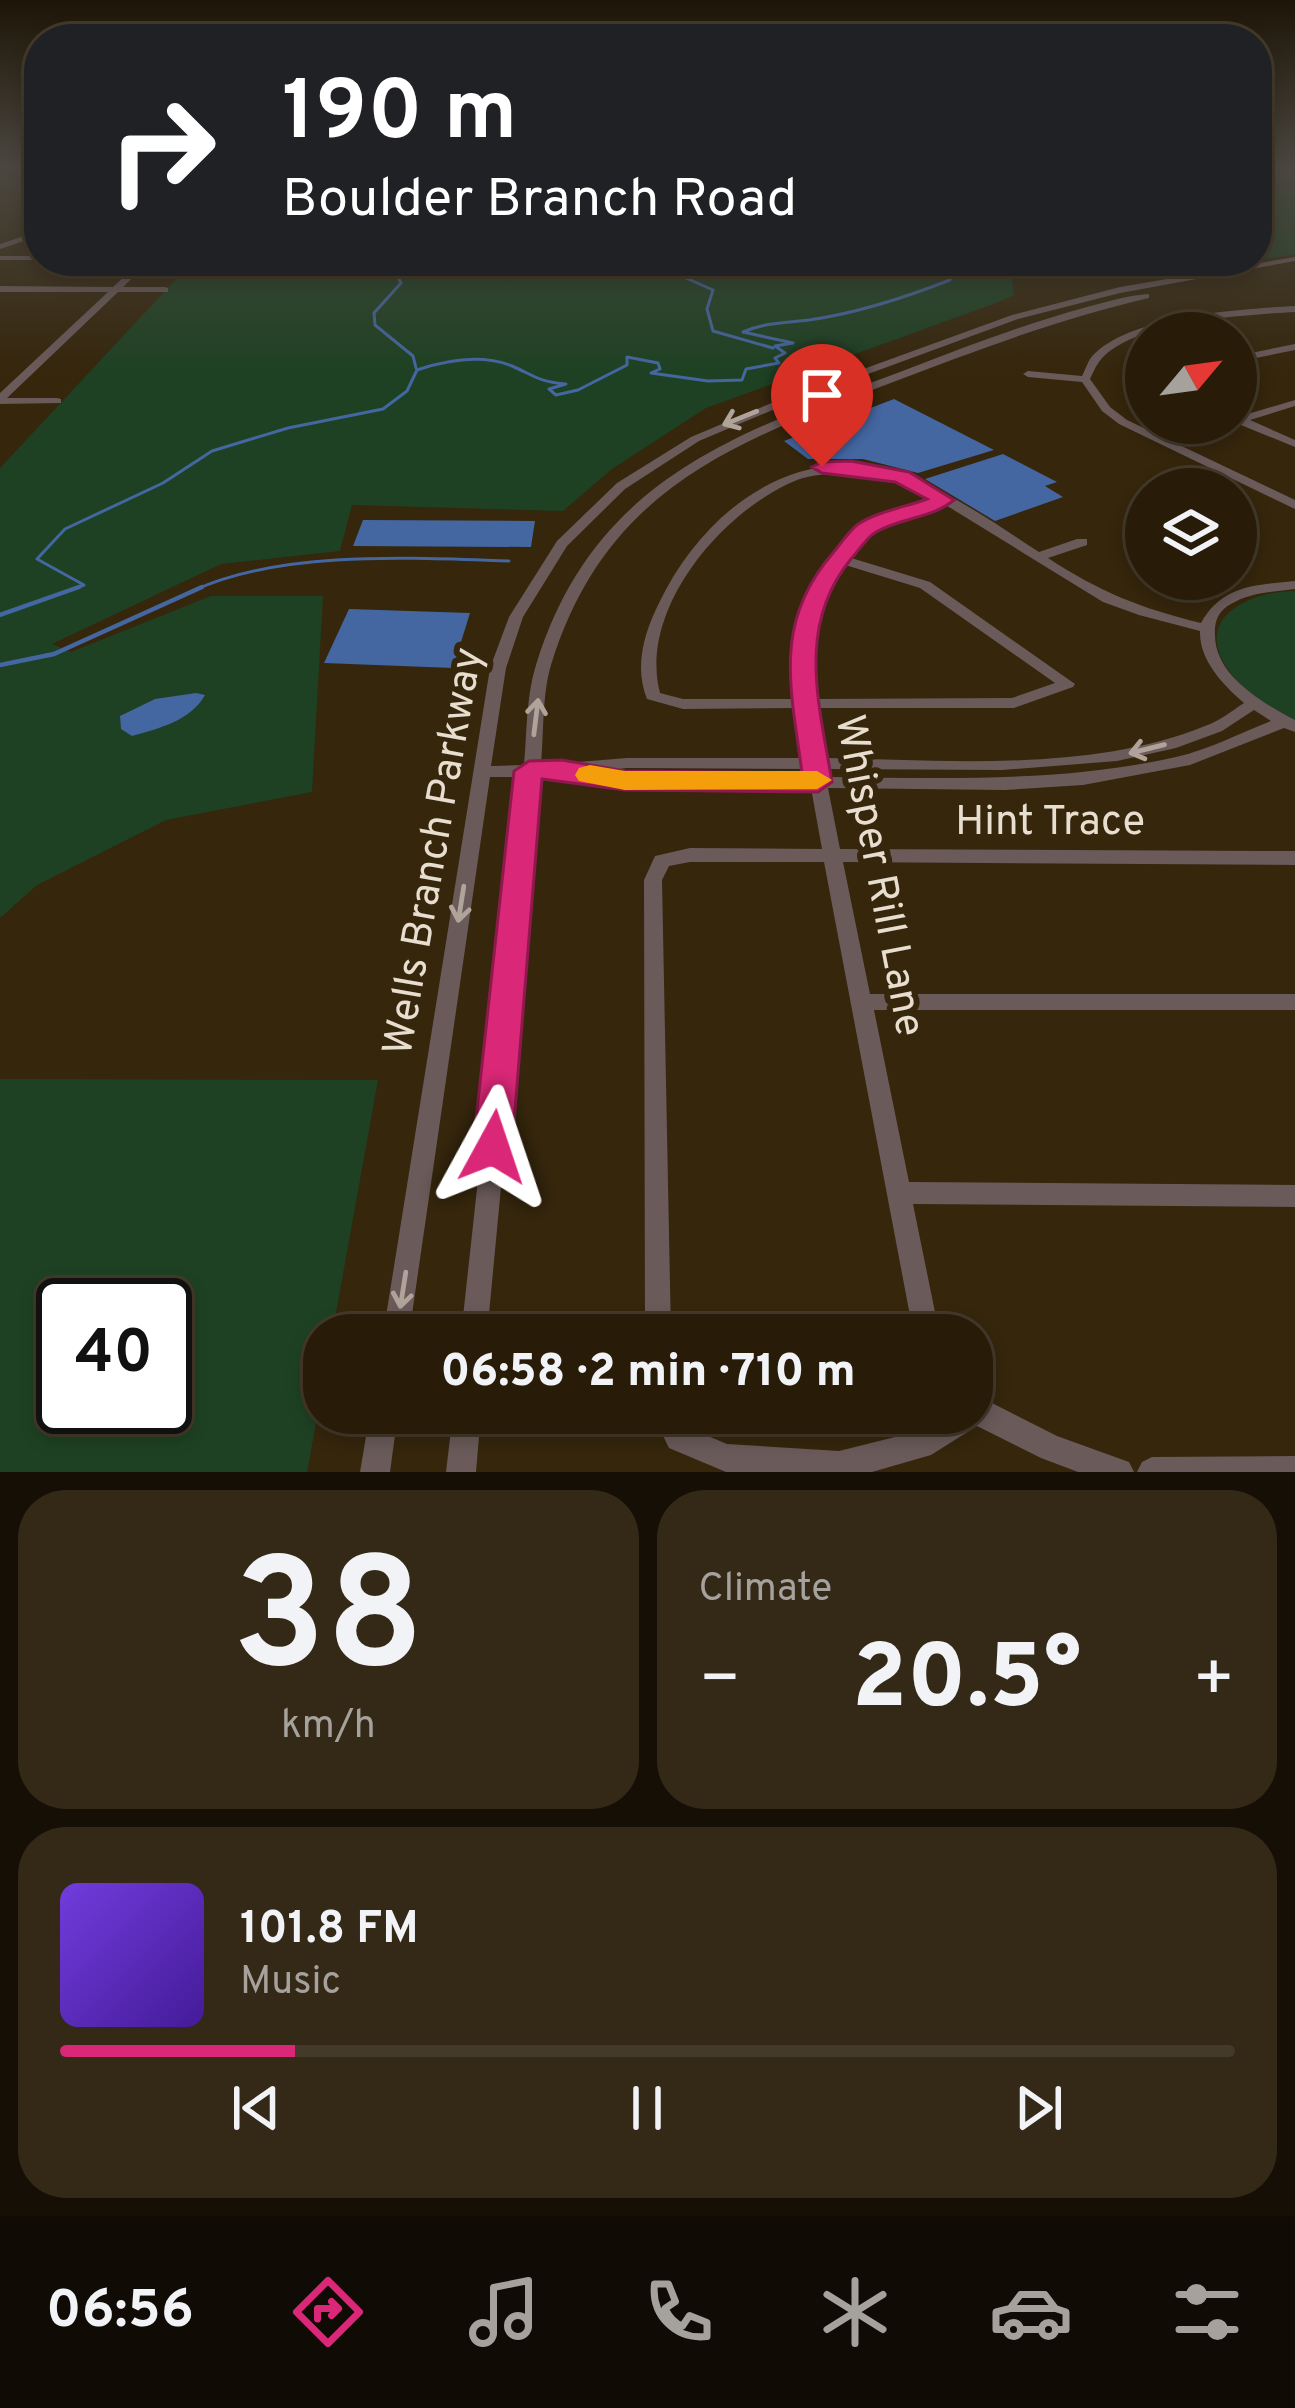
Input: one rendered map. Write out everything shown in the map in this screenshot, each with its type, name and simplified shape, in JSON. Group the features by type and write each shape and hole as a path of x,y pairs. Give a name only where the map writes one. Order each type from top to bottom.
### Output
{"street":[{"path":"0,400 130,276"},
{"name":"Wells Branch Parkway","path":"399,1314 498,668 537,577 588,516 660,459 728,423 980,329 1066,302 1177,276"},
{"path":"1196,276 1213,284"},
{"name":"Wells Branch Parkway","path":"476,1314 542,669 575,582 621,523 688,468 752,433 1036,324 1257,276"},
{"path":"0,290 165,290"},
{"path":"0,304 19,290"},
{"path":"1085,379 1090,362 1119,340 1195,320 1295,309"},
{"path":"1257,354 1295,346"},
{"path":"1028,374 1085,379 1106,409 1124,422 1295,505"},
{"path":"0,400 57,401"},
{"path":"1257,413 1295,403"},
{"path":"1257,427 1295,443"},
{"path":"839,559 925,585 1066,684 1014,704 683,704 652,696 645,677 666,601 692,557 714,532 793,473 851,467 902,477 1106,598 1204,628"},
{"name":"Whisper Rill Lane","path":"923,1314 865,1002 816,773 804,703 803,630 822,580 874,523 944,500"},
{"path":"1038,557 1082,542"},
{"path":"1289,725 1253,704 1219,672 1209,656 1204,628 1209,616 1230,598 1264,587 1295,585"},
{"path":"816,773 1124,755 1215,727 1253,704"},
{"path":"482,772 627,763 1005,784 1083,779 1184,761 1289,725"},
{"name":"Hint Trace","path":"658,1314 653,880 662,860 690,856 1295,858"},
{"path":"865,1002 1295,1002"},
{"path":"902,1193 1295,1196"},
{"path":"993,1417 1051,1448 1119,1472"},
{"path":"375,1472 381,1434"},
{"path":"461,1472 465,1434"},
{"path":"677,1434 727,1458 839,1466 921,1445 936,1434"},
{"path":"1152,1472 1295,1471"}],"green space":[{"path":"1272,235 1295,235 1295,254 1272,258"},
{"path":"179,276 1093,276 1012,278 1014,295 996,303 706,408 612,469 563,511 352,505 340,551 221,564 52,644 71,652 211,596 323,596 312,792 166,820 37,885 0,918 0,468"},
{"path":"1295,591 1295,721 1233,677 1218,650 1217,634 1231,610 1278,592"},
{"path":"0,1079 378,1080 336,1314 303,1314 303,1434 314,1434 307,1472 0,1472"}],"water":[{"path":"894,399 994,450 918,473 863,459 808,459 784,441"},
{"path":"1003,454 1057,482 1045,486 1063,497 995,521 925,479"},
{"path":"363,520 535,521 531,547 353,546"},
{"path":"349,609 470,613 453,668 324,663"},
{"path":"205,695 173,722 132,736 121,729 120,716 155,699"}],"waterway":[{"path":"398,276 401,283 374,313 375,325 413,356 416,368"},
{"path":"686,276 713,290 707,309 713,331 773,348"},
{"path":"76,588 84,585 37,559 65,529 163,483 212,451 288,428 383,409 407,391 417,370 452,361 489,360 566,384 549,389 556,395 578,390 627,365 627,357 658,363 660,369 651,373 708,381 742,380 746,369 779,363 775,358 785,353 775,346 793,343 743,332 863,309 952,276"},
{"path":"197,589 230,577 308,562 509,561"},
{"path":"197,589 202,587"},
{"path":"0,615 76,588"},
{"path":"71,590 76,588"},
{"path":"0,665 54,654 197,589"}],"slow traffic":[{"path":"590,775 625,781 817,780"}],"route":[{"path":"493,1147 529,771 562,770 625,781 818,782 802,678 803,630 812,602 822,580 866,528 944,500 902,477 822,467"}]}
